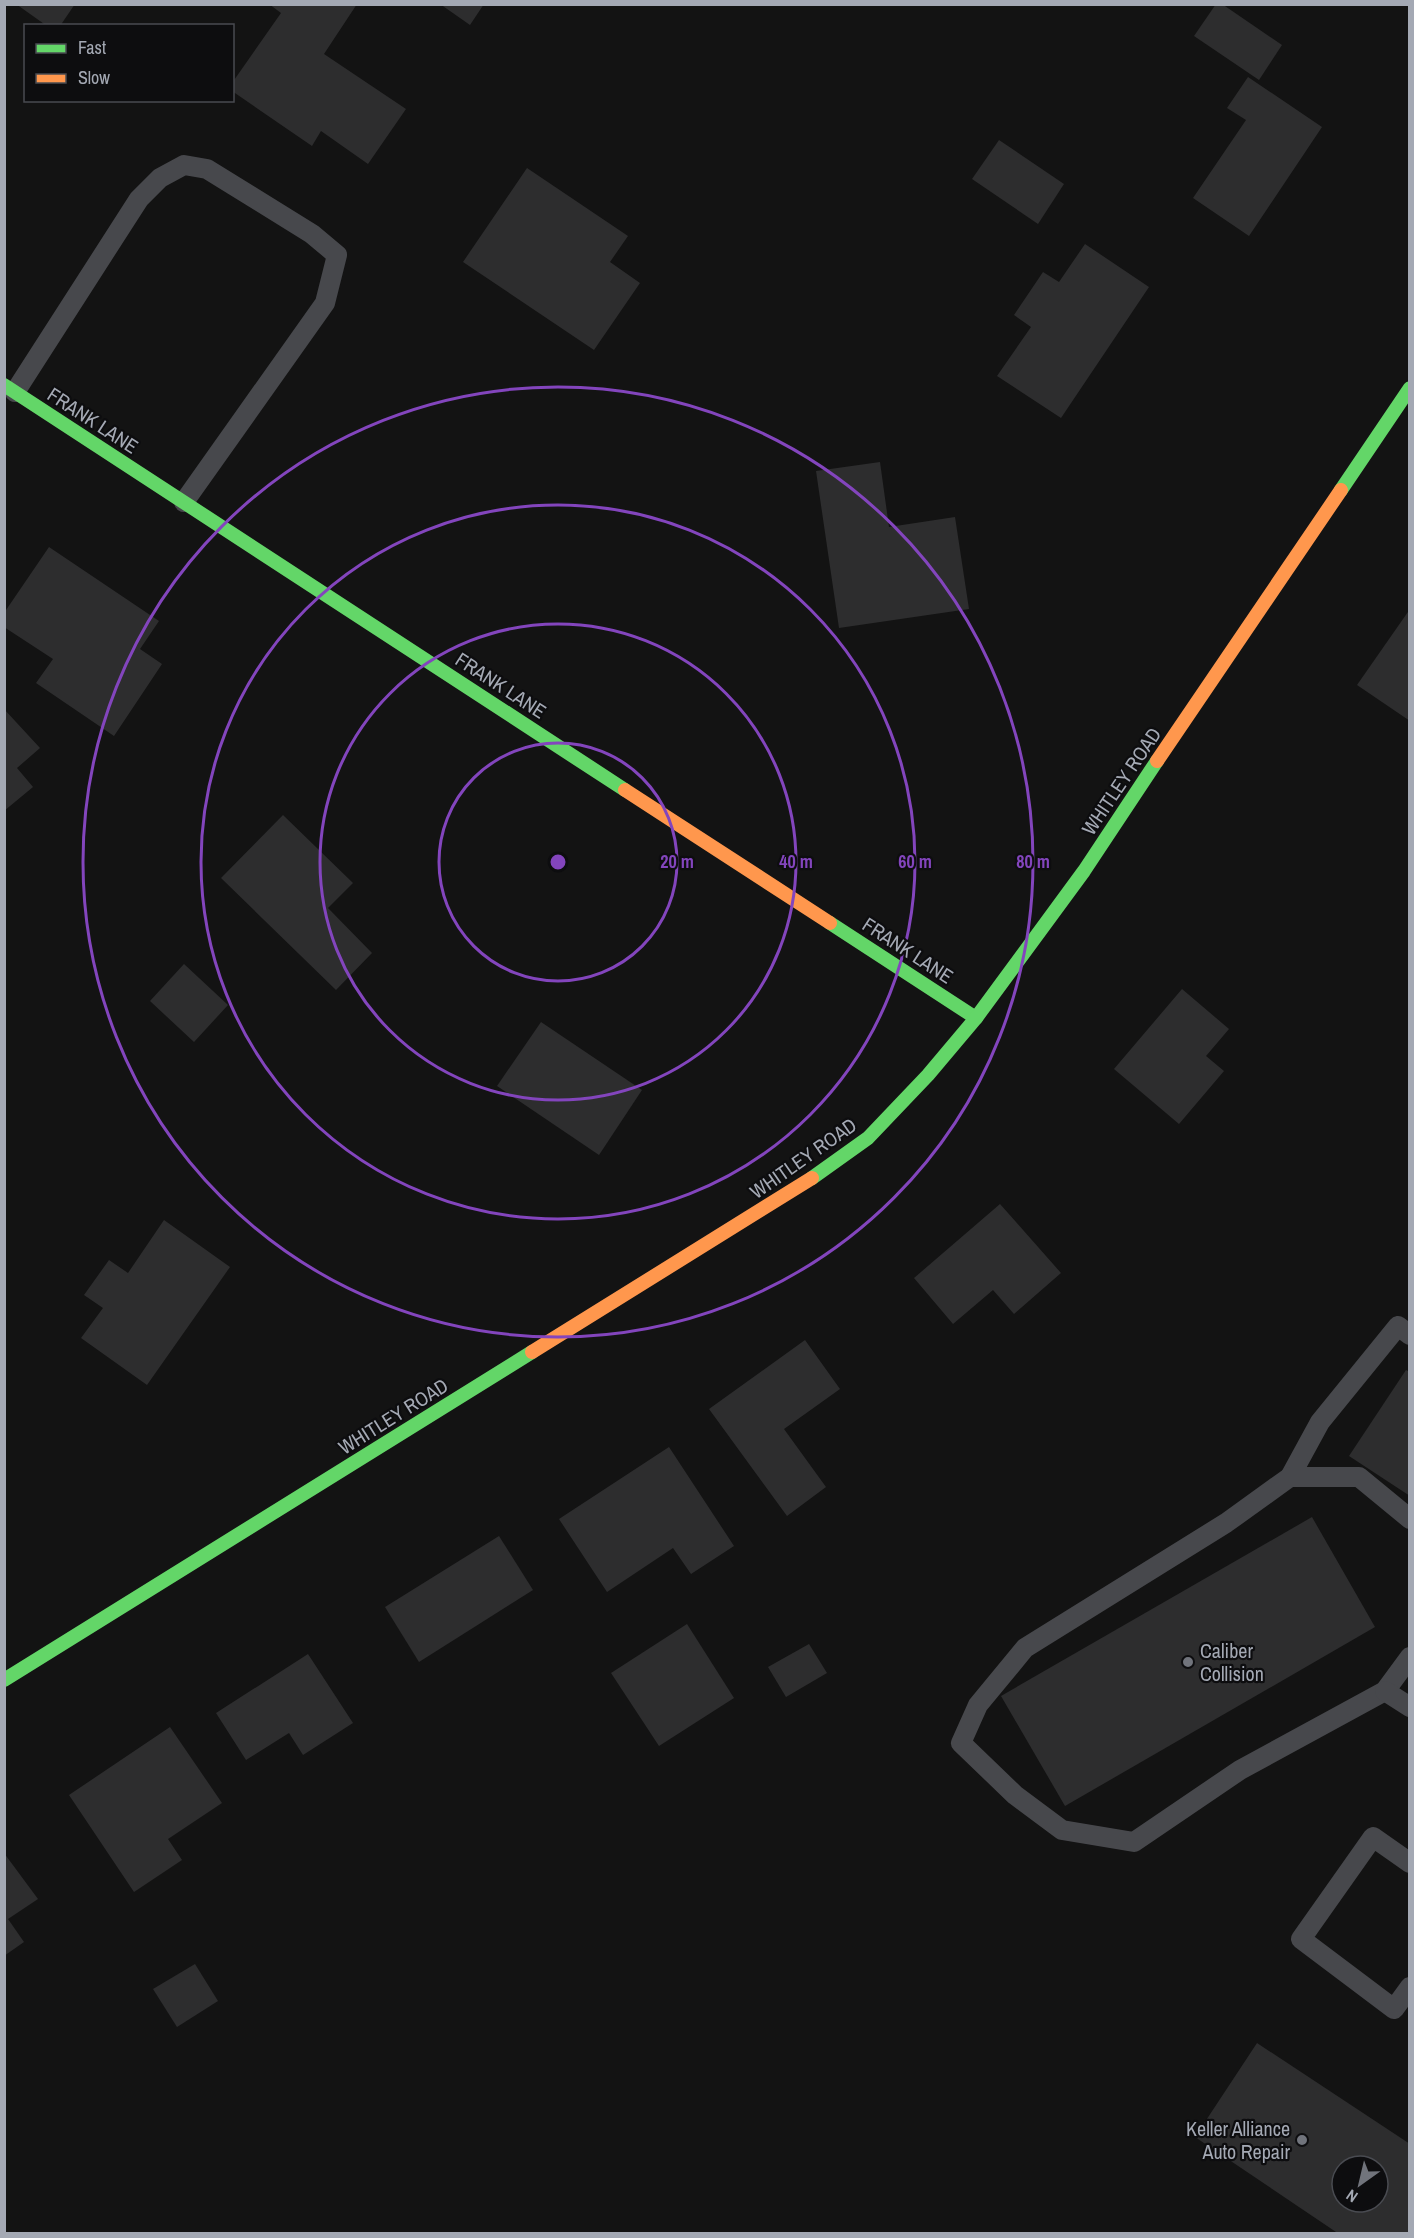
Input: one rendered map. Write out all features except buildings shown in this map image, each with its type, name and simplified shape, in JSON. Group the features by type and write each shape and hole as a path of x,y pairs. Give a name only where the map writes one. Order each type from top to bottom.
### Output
{"street":[{"name":"WHITLEY ROAD","path":"4,1680 804,1184 868,1138 928,1075 976,1018 1084,871 1410,388"},
{"name":"FRANK LANE","path":"10,389 976,1018"}],"lane":[{"path":"10,389 140,199 160,178 184,165 207,169 312,234 337,255 325,303 184,502"},
{"path":"1410,1335 1398,1326 1320,1422 1290,1477 1226,1523 1025,1648 978,1705 961,1743 1015,1795 1062,1830 1134,1842 1240,1770 1385,1691 1410,1657"},
{"path":"1290,1477 1359,1478 1410,1519"},
{"path":"1385,1691 1410,1707"},
{"path":"1410,1863 1373,1837 1301,1939 1395,2009 1410,1987"}],"traffic: fast":[{"path":"4,385 625,790"},
{"path":"1341,490 1410,388"},
{"path":"812,1178 868,1138 928,1075 976,1018 1084,871 1157,761"},
{"path":"830,923 976,1018"},
{"path":"4,1680 532,1352"}],"traffic: slow":[{"path":"1157,761 1341,490"},
{"path":"625,790 830,923"},
{"path":"532,1352 812,1178"}],"place":[{"name":"Caliber Collision","path":"1188,1662"},
{"name":"Keller Alliance Auto Repair","path":"1302,2140"}]}
